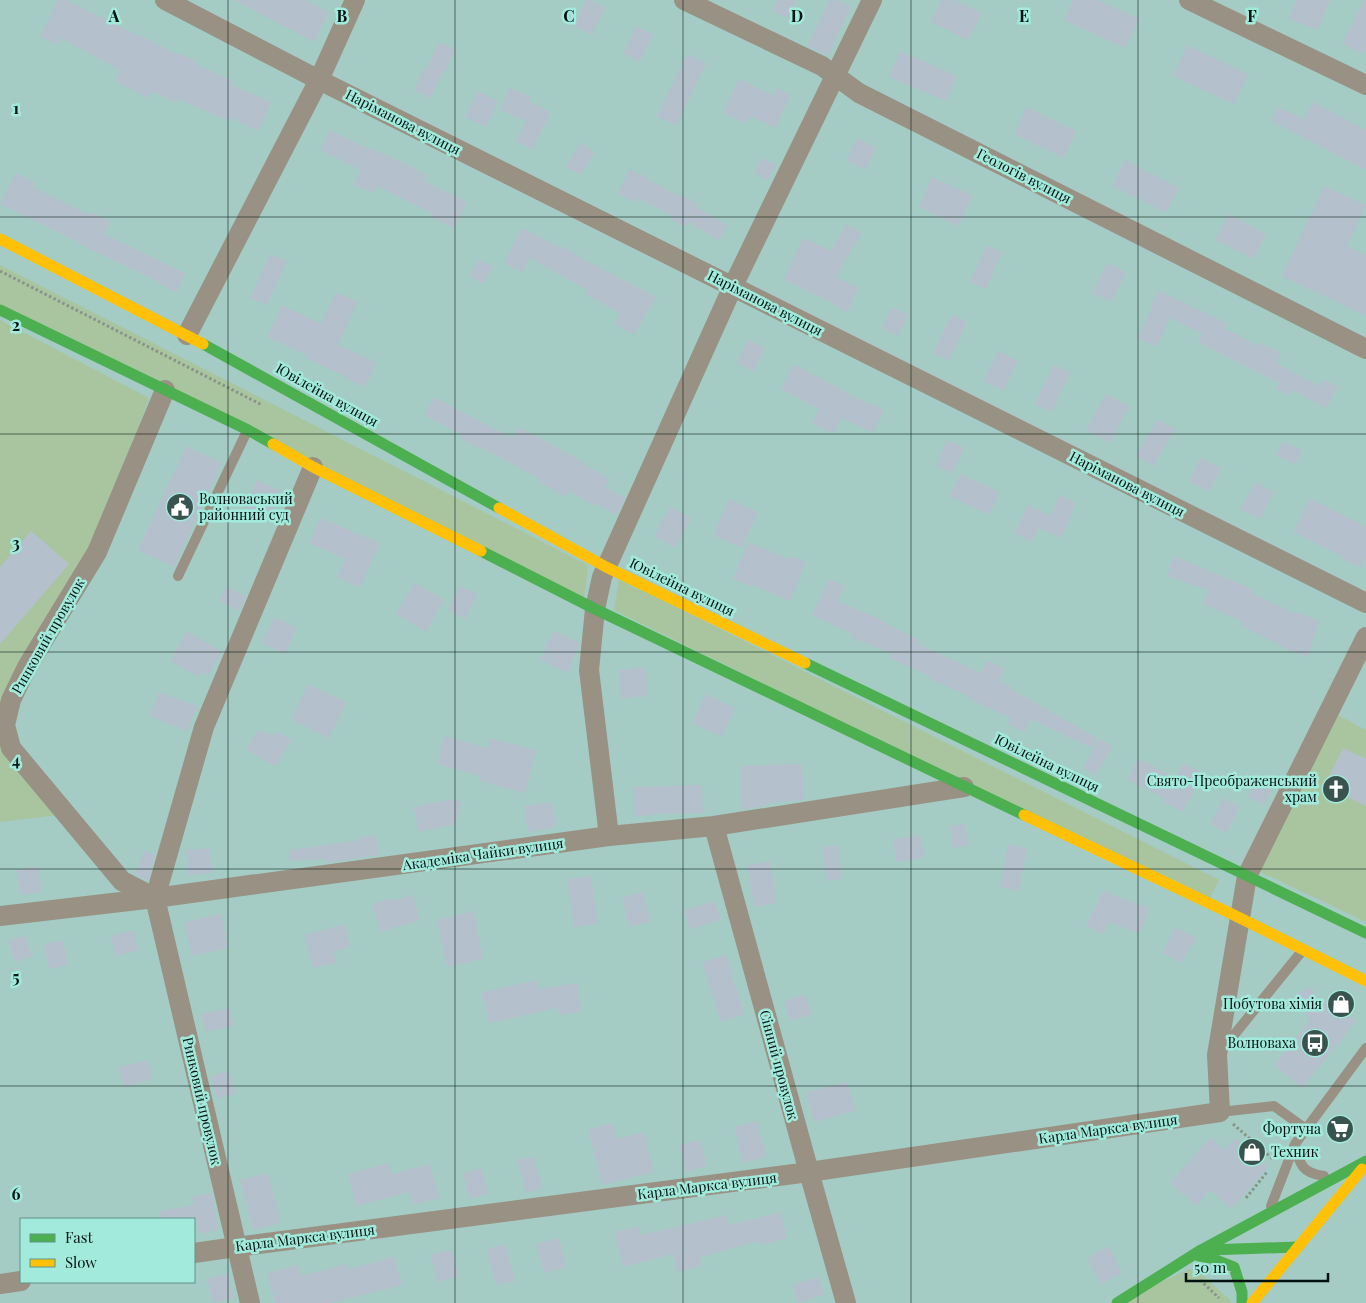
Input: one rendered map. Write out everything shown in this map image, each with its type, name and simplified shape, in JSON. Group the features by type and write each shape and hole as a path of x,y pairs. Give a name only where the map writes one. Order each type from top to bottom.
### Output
{"street":[{"name":"Наріманова вулиця","path":"165,0 319,80 1366,603"},
{"path":"187,335 319,80 355,0"},
{"name":"Геологів вулиця","path":"684,0 822,66 860,93 1366,349"},
{"path":"609,836 589,670 595,609 602,577 733,286 872,0"},
{"path":"1189,0 1366,86"},
{"name":"Ювілейна вулиця","path":"0,239 187,335 606,567 1366,933"},
{"path":"0,310 248,430 313,466 595,609 1366,980"},
{"name":"Ринковий провулок","path":"155,898 122,881 11,748 5,725 11,700 27,668 97,552 165,390"},
{"name":"Ринковий провулок","path":"250,1303 155,898 204,727 313,466"},
{"path":"1220,1112 1218,1055 1248,876 1366,637"},
{"name":"Академіка Чайки вулиця","path":"0,916 155,898 609,836 714,826 964,787"},
{"name":"Сінний провулок","path":"714,826 808,1172 846,1303"},
{"name":"Карла Маркса вулиця","path":"195,1253 808,1172 1220,1112"},
{"path":"1117,1303 1197,1253 1366,1162"},
{"path":"1252,1303 1366,1162"},
{"path":"1197,1253 1298,1247"},
{"path":"1197,1253 1234,1267 1242,1292 1242,1303"},
{"path":"0,1284 20,1281"}],"lane":[{"path":"178,576 248,430"},
{"path":"1218,1055 1304,949"},
{"path":"1269,1213 1295,1144 1366,1048"},
{"path":"1220,1112 1274,1106 1306,1129"},
{"path":"1295,1144 1300,1164 1312,1174 1334,1178"}],"path":[{"path":"165,390 187,335"},
{"path":"1220,1112 1276,1161"},
{"path":"1245,1200 1270,1169"},
{"path":"1194,1275 1224,1303"}],"green space":[{"path":"0,265 588,565 584,599 0,307"},
{"path":"0,320 149,398 97,552 5,725 67,814 0,822"},
{"path":"619,578 1219,880 1207,903 614,610"},
{"path":"1329,710 1366,730 1366,922 1252,868"},
{"path":"1189,1269 1198,1271 1231,1303 1117,1303"}],"building":[{"path":"58,0 67,0 176,54 177,52 196,62 195,64 233,81 231,85 271,102 259,131 230,118 229,121 178,99 176,103 152,91 148,98 115,81 120,70 61,38 57,45 40,36"},
{"path":"234,0 305,0 329,12 314,42"},
{"path":"586,0 605,7 592,35 574,26"},
{"path":"777,0 796,0 788,18 772,11"},
{"path":"829,0 838,0 851,7 828,56 807,46"},
{"path":"941,0 955,0 982,13 968,40 931,22"},
{"path":"1073,0 1098,0 1139,19 1125,48 1064,20"},
{"path":"1296,0 1330,0 1318,30 1289,19"},
{"path":"1364,0 1366,0 1366,46 1362,54 1342,44"},
{"path":"636,26 653,35 640,62 623,53"},
{"path":"438,42 455,49 446,71 444,70 431,98 414,90 424,68 427,69"},
{"path":"1187,45 1248,74 1234,104 1173,76"},
{"path":"900,51 957,76 946,101 889,77"},
{"path":"687,54 706,63 676,126 657,116"},
{"path":"739,79 772,95 776,88 790,94 776,128 750,116 747,124 723,113"},
{"path":"509,88 531,97 529,101 551,112 532,150 516,141 526,121 500,110"},
{"path":"478,91 498,101 486,127 465,117"},
{"path":"1313,102 1366,130 1366,170 1271,121 1278,107 1304,119"},
{"path":"1026,107 1076,131 1064,158 1014,134"},
{"path":"330,130 427,175 424,181 467,202 454,228 431,217 433,214 377,186 374,193 354,185 360,170 320,150"},
{"path":"857,138 876,148 865,170 846,160"},
{"path":"580,143 594,152 581,175 566,167"},
{"path":"762,158 776,165 767,180 754,172"},
{"path":"1125,160 1179,188 1166,213 1112,186"},
{"path":"629,169 681,197 682,195 697,203 696,207 728,225 719,240 688,222 685,227 670,219 672,216 638,198 636,203 618,194"},
{"path":"16,173 35,183 33,187 90,215 91,212 110,221 104,234 185,273 176,292 0,204"},
{"path":"932,177 973,196 958,226 919,207"},
{"path":"1324,186 1366,205 1347,246 1366,255 1366,316 1282,276"},
{"path":"1228,214 1266,234 1254,259 1215,240"},
{"path":"846,224 861,233 836,277 859,288 847,312 831,302 784,280 803,238 831,251"},
{"path":"522,228 561,248 562,246 577,256 656,297 634,335 614,324 620,313 585,294 587,290 530,258 523,273 504,263"},
{"path":"987,245 1002,252 986,289 970,282"},
{"path":"270,254 287,261 267,305 250,298"},
{"path":"479,259 493,267 483,284 469,276"},
{"path":"1107,263 1126,272 1111,302 1093,293"},
{"path":"1158,290 1226,323 1224,328 1259,346 1260,343 1281,353 1276,363 1319,386 1323,379 1338,387 1326,408 1293,390 1290,396 1276,389 1279,383 1198,342 1202,334 1170,318 1156,347 1137,338 1152,308 1150,307"},
{"path":"336,292 358,302 338,345 376,362 365,387 306,358 307,355 267,337 282,305 321,324"},
{"path":"892,307 908,315 898,336 882,328"},
{"path":"952,314 967,322 948,361 933,353"},
{"path":"748,340 765,348 754,372 737,363"},
{"path":"998,351 1018,361 1003,391 983,381"},
{"path":"793,364 868,404 884,410 873,433 842,418 833,434 812,423 819,409 781,389"},
{"path":"1053,365 1070,372 1052,412 1035,405"},
{"path":"1106,394 1129,406 1110,443 1086,430"},
{"path":"434,397 512,438 519,427 610,479 605,487 625,498 617,515 596,504 595,506 569,491 566,497 539,482 540,479 479,446 478,448 460,438 462,435 424,415"},
{"path":"1157,419 1175,429 1154,466 1136,456"},
{"path":"947,440 964,448 953,473 936,466"},
{"path":"1283,441 1302,450 1295,464 1276,455"},
{"name":"Волноваський районний суд","path":"186,446 222,463 174,567 138,550"},
{"path":"1200,458 1221,468 1210,492 1189,482"},
{"path":"960,474 999,492 989,515 949,496"},
{"path":"257,480 281,491 269,518 245,507"},
{"path":"1255,482 1274,492 1260,519 1240,509"},
{"path":"1060,495 1076,503 1061,538 1039,528 1032,542 1014,533 1028,505 1051,516"},
{"path":"1310,498 1366,527 1366,558 1361,568 1293,532"},
{"path":"729,499 758,512 742,548 713,535"},
{"path":"670,506 691,518 675,548 654,536"},
{"path":"320,518 380,543 360,588 337,577 345,559 309,543"},
{"path":"31,531 69,564 0,644 0,567"},
{"path":"748,542 789,559 791,556 806,562 790,601 733,579"},
{"path":"1174,556 1254,590 1252,593 1296,614 1297,612 1320,621 1307,657 1283,648 1241,626 1243,622 1203,604 1208,590 1167,576"},
{"path":"829,579 844,586 837,601 879,619 920,640 918,644 981,673 987,660 1005,669 999,681 1097,738 1092,748 1031,719 1025,732 1007,724 1010,718 890,658 892,654 851,637 853,634 812,615"},
{"path":"414,582 444,600 426,632 396,614"},
{"path":"226,586 246,596 240,611 219,601"},
{"path":"460,586 477,594 465,619 448,610"},
{"path":"274,617 297,628 285,654 261,643"},
{"path":"187,631 222,652 208,676 202,672 199,677 170,661"},
{"path":"553,631 580,643 567,673 540,660"},
{"path":"645,667 648,696 621,699 618,670"},
{"path":"308,684 346,702 329,738 291,720"},
{"path":"159,692 197,706 187,731 150,716"},
{"path":"705,694 735,708 722,737 692,723"},
{"path":"258,730 274,736 276,731 291,740 275,767 246,749"},
{"path":"444,736 488,748 490,738 536,750 525,793 479,781 480,776 437,764"},
{"path":"1099,739 1113,746 1096,775 1083,768"},
{"path":"1343,748 1366,759 1366,806 1324,786"},
{"path":"1138,758 1175,778 1183,763 1203,773 1183,812 1163,802 1165,799 1127,779"},
{"path":"802,764 804,800 769,803 769,805 741,810 741,766"},
{"path":"1258,776 1275,785 1264,805 1248,797"},
{"path":"702,785 703,813 634,816 633,787"},
{"path":"1223,798 1240,807 1227,833 1210,824"},
{"path":"453,799 462,802 455,824 419,832 413,807"},
{"path":"552,802 556,827 528,832 524,806"},
{"path":"965,824 969,845 953,848 950,826"},
{"path":"376,835 379,855 326,863 325,859 290,861 289,850 360,840 360,837"},
{"path":"921,835 924,858 896,862 893,839"},
{"path":"1008,844 1027,848 1019,891 1000,887"},
{"path":"838,845 842,879 826,881 822,847"},
{"path":"209,848 212,873 188,875 186,850"},
{"path":"144,851 155,855 148,881 135,874"},
{"path":"770,861 777,903 754,907 747,865"},
{"path":"38,866 42,892 21,895 16,870"},
{"path":"591,876 598,924 574,927 567,879"},
{"path":"1103,890 1149,908 1140,934 1109,922 1103,934 1086,926"},
{"path":"643,892 651,922 630,927 622,897"},
{"path":"413,895 420,920 380,932 372,904 392,898 393,901"},
{"path":"715,901 721,920 690,929 684,910"},
{"path":"473,911 483,959 447,967 437,920"},
{"path":"221,914 228,948 192,956 184,922"},
{"path":"345,924 350,947 333,952 336,963 313,968 304,935"},
{"path":"1175,927 1196,938 1182,963 1162,953"},
{"path":"133,930 139,950 116,956 110,936"},
{"path":"25,935 32,956 15,962 8,941"},
{"path":"63,940 68,965 49,969 44,944"},
{"path":"727,955 745,1014 721,1022 702,962"},
{"path":"537,980 539,989 577,983 581,1012 559,1015 557,1008 489,1023 482,992"},
{"name":"Волноваха","path":"1311,987 1321,1007 1328,998 1356,1021 1302,1088 1274,1065 1309,1021 1296,994"},
{"path":"805,994 812,1014 790,1021 784,1001"},
{"path":"230,1008 234,1026 205,1032 201,1014"},
{"path":"148,1060 153,1079 124,1087 119,1067"},
{"path":"229,1071 236,1094 217,1099 211,1076"},
{"path":"847,1082 855,1111 814,1122 806,1092"},
{"path":"757,1121 766,1157 743,1163 734,1127"},
{"path":"613,1123 617,1139 644,1132 654,1172 602,1185 588,1129"},
{"path":"1210,1137 1225,1150 1235,1138 1268,1167 1231,1209 1210,1190 1196,1206 1170,1183"},
{"path":"700,1140 707,1166 686,1172 679,1145"},
{"path":"534,1156 542,1189 526,1193 517,1160"},
{"path":"389,1163 392,1174 430,1164 439,1198 413,1205 409,1192 356,1206 348,1174"},
{"path":"482,1168 489,1193 470,1199 463,1173"},
{"path":"268,1173 281,1223 253,1230 240,1180"},
{"path":"212,1193 218,1230 199,1234 195,1218 161,1218 160,1211 194,1205 192,1197"},
{"path":"781,1212 787,1238 761,1245 760,1241 700,1257 702,1266 677,1272 673,1254 623,1267 614,1232 638,1226 641,1235 727,1215 729,1225"},
{"path":"559,1238 566,1268 544,1273 536,1244"},
{"path":"505,1244 515,1281 496,1285 486,1249"},
{"path":"1108,1246 1122,1273 1101,1284 1087,1258"},
{"path":"452,1250 459,1276 437,1282 430,1255"},
{"path":"395,1257 402,1285 330,1303 275,1303 267,1273 298,1265 301,1276 347,1264 348,1269"},
{"path":"227,1274 234,1298 213,1303 207,1279"},
{"path":"819,1277 825,1294 798,1303 792,1285"}],"traffic: fast":[{"path":"0,310 248,430 273,444"},
{"path":"203,344 499,508"},
{"path":"481,551 595,609 1024,815"},
{"path":"805,663 1366,933"},
{"path":"1117,1303 1201,1250 1366,1161"},
{"path":"1208,1250 1298,1247"},
{"path":"1199,1256 1211,1258 1234,1267 1242,1292 1242,1303"}],"traffic: slow":[{"path":"0,239 203,344"},
{"path":"273,444 313,467 481,551"},
{"path":"499,508 606,567 805,663"},
{"path":"1024,815 1240,918 1366,981"},
{"path":"1252,1303 1362,1169"}],"place":[{"name":"Волноваський районний суд","path":"180,507"},
{"name":"Свято-Преображенський храм","path":"1336,789"},
{"name":"Побутова хімія","path":"1341,1004"},
{"name":"Волноваха","path":"1315,1043"},
{"name":"Фортуна","path":"1340,1129"},
{"name":"Техник","path":"1252,1152"}]}
